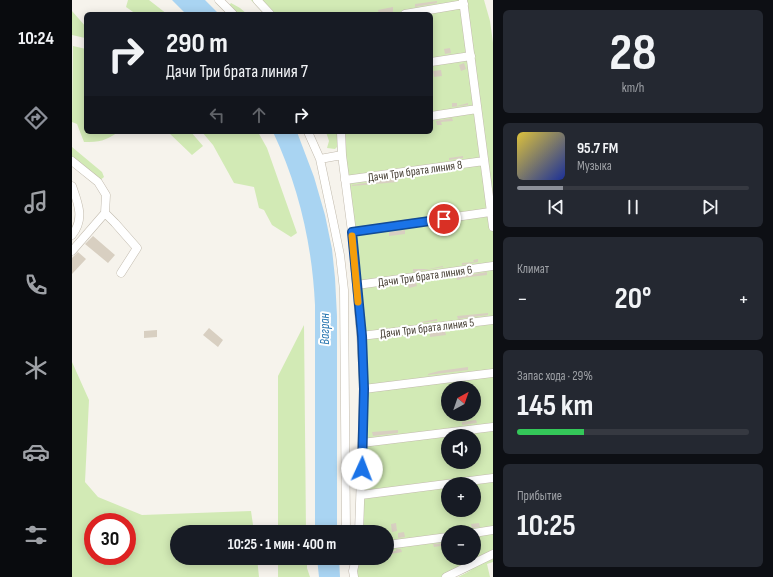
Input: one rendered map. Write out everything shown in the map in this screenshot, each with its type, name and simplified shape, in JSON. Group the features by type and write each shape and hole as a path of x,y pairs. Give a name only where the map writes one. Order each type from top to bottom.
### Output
{"street":[{"path":"219,0 231,12"},
{"path":"257,0 268,12"},
{"path":"415,12 464,2 493,227"},
{"path":"433,62 471,56"},
{"path":"433,116 477,109"},
{"path":"309,134 320,159 340,255 344,290 346,525"},
{"path":"341,134 342,155 352,232 362,336 364,389 359,525"},
{"path":"320,159 342,155"},
{"name":"Дачи Три брата линия 8","path":"345,180 484,160"},
{"path":"72,161 98,182 106,195 104,213 72,250"},
{"path":"72,186 78,201 80,218 76,231 72,235"},
{"path":"352,232 490,212"},
{"path":"104,213 115,222 137,248 121,273"},
{"name":"Дачи Три брата линия 6","path":"357,285 493,266"},
{"name":"Дачи Три брата линия 5","path":"362,336 493,320"},
{"path":"364,389 493,372"},
{"path":"362,443 493,427"},
{"path":"361,495 493,478"},
{"path":"481,532 493,530"},
{"path":"394,544 441,537"},
{"path":"446,577 493,554"}],"green space":[{"path":"128,0 149,0 164,12 133,12 126,7"},
{"path":"251,0 484,0 490,21 493,43 493,562 487,564 490,577 458,577 472,570 454,577 355,577 355,565 394,565 394,525 356,525 361,443 356,301 349,228 337,147 335,149 327,148 329,141 327,134 433,134 433,12 262,12"},
{"path":"231,3 245,12 233,12 228,7"},
{"path":"72,11 84,25 84,38 72,35"},
{"path":"73,46 84,49 84,134 115,134 106,139 84,142 77,124 72,122"},
{"path":"170,134 193,134 203,146 192,155"},
{"path":"204,134 259,134 267,148 297,233 291,237 272,225 264,210 259,208 254,187 234,183 213,145"},
{"path":"72,147 102,172 104,177 99,181 72,157"},
{"path":"304,325 306,525 278,525 278,376"},
{"path":"72,362 89,400 85,482 98,497 142,515 251,511 253,525 170,525 170,565 258,565 259,577 72,577"},
{"path":"278,565 307,565 310,577 278,577"}],"water":[{"path":"172,0 205,0 217,12 184,12"},
{"name":"Вагран","path":"274,134 298,134 314,177 325,215 332,249 337,316 337,525 315,525 315,305 311,260 303,216 290,174"},
{"path":"318,565 339,565 340,577 319,577"}],"building":[{"path":"437,1 437,3 415,7 415,4"},
{"path":"393,7 393,12 378,12 378,10"},
{"path":"450,48 451,53 445,54 444,49"},
{"path":"464,63 466,69 461,71 459,65"},
{"path":"441,70 442,76 434,77 433,71"},
{"path":"452,103 457,103 457,106 468,103 468,105 452,107"},
{"path":"452,118 453,121 441,122 442,125 437,125 436,121"},
{"path":"463,156 463,158 449,160 449,158"},
{"path":"398,178 398,182 352,186 352,185"},
{"path":"405,230 405,234 389,236 389,232"},
{"path":"93,236 115,255 108,263 85,244"},
{"path":"78,252 86,259 72,274 72,258"},
{"path":"478,259 478,262 462,265 462,263 474,262 473,260"},
{"path":"443,267 413,272 413,269 429,269"},
{"path":"487,272 487,275 461,278 462,279 457,280 456,277"},
{"path":"416,282 417,286 409,288 408,283"},
{"path":"488,313 488,315 458,319 457,316"},
{"path":"437,319 437,321 421,323 421,322"},
{"path":"209,328 223,340 218,347 203,335"},
{"path":"157,330 157,337 144,338 144,331"},
{"path":"445,331 446,335 430,337 430,333"},
{"path":"468,367 468,370 428,375 439,371"},
{"path":"476,421 477,423 462,425 462,422"},
{"path":"398,430 398,433 373,436 372,432"},
{"path":"396,523 397,531 394,532 394,525 391,524"},
{"path":"479,523 480,525 471,525"},
{"path":"404,532 405,537 398,538 398,533"},
{"path":"441,543 441,546 434,547 433,544"},
{"path":"396,549 401,549 402,552 394,553 394,551 396,551"}],"slow traffic":[{"path":"352,236 358,302"}],"route":[{"path":"362,469 364,389 362,336 352,232 444,219"}]}
